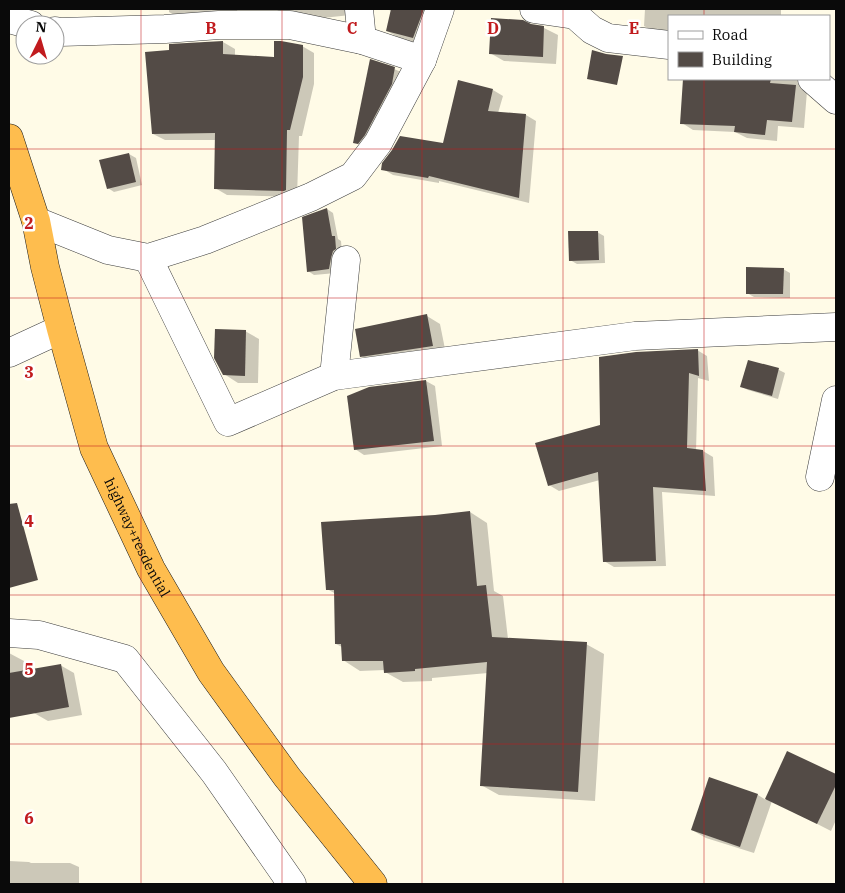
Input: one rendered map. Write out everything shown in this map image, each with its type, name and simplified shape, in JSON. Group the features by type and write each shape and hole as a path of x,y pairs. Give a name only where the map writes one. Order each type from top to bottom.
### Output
{"highway":[{"name":"highway+resdential","path":"9,138 36,221 45,267 94,448 151,568 211,672 287,777 373,884"}],"street":[{"path":"359,9 362,40"},
{"path":"36,221 108,250 148,258 205,240 311,197 353,176 378,143 422,60 440,9"},
{"path":"534,9 575,14 592,30 608,38 668,45"},
{"path":"65,32 165,29 219,25 290,25 362,40 422,60"},
{"path":"813,80 836,100"},
{"path":"148,258 228,422 334,376 635,336 836,327"},
{"path":"334,376 346,260"},
{"path":"9,353 61,329"},
{"path":"820,476 836,400"},
{"path":"9,633 39,635 125,659 214,772 292,884"}],"building":[{"path":"391,9 424,9 413,38 386,31"},
{"path":"491,18 523,20 531,24 544,26 543,57 489,54"},
{"path":"223,41 223,54 274,57 274,41 303,45 303,77 290,130 287,130 286,190 284,191 214,189 215,133 152,134 145,52 169,50 169,44"},
{"path":"592,50 623,56 617,85 587,79"},
{"path":"370,59 395,67 392,84 365,135 358,144 353,143"},
{"path":"458,80 493,89 488,111 526,114 519,198 429,176 428,178 381,170 382,163 400,136 443,143"},
{"path":"683,80 771,80 770,83 796,85 792,122 767,120 765,135 734,132 735,126 680,124"},
{"path":"129,153 136,182 107,189 99,160"},
{"path":"327,208 332,236 335,236 336,249 333,251 329,269 307,272 302,217"},
{"path":"568,231 598,231 599,260 569,261"},
{"path":"746,267 784,268 783,294 746,294"},
{"path":"427,314 433,346 360,357 355,329"},
{"path":"215,329 246,330 245,376 223,375 214,358"},
{"path":"698,349 699,376 689,373 687,448 703,450 706,491 653,487 656,561 603,562 598,472 548,486 535,443 600,425 599,357 636,352"},
{"path":"748,360 779,368 772,396 740,387"},
{"path":"426,380 434,441 354,450 347,396 369,387"},
{"path":"17,503 38,580 9,588 9,504"},
{"path":"470,511 477,586 486,585 492,637 587,642 578,792 480,786 487,662 384,673 383,661 342,661 341,644 335,644 334,590 326,590 321,522"},
{"path":"61,664 69,707 9,718 9,673"},
{"path":"787,751 836,774 836,785 817,824 765,799"},
{"path":"709,777 758,794 740,847 691,830"}]}
